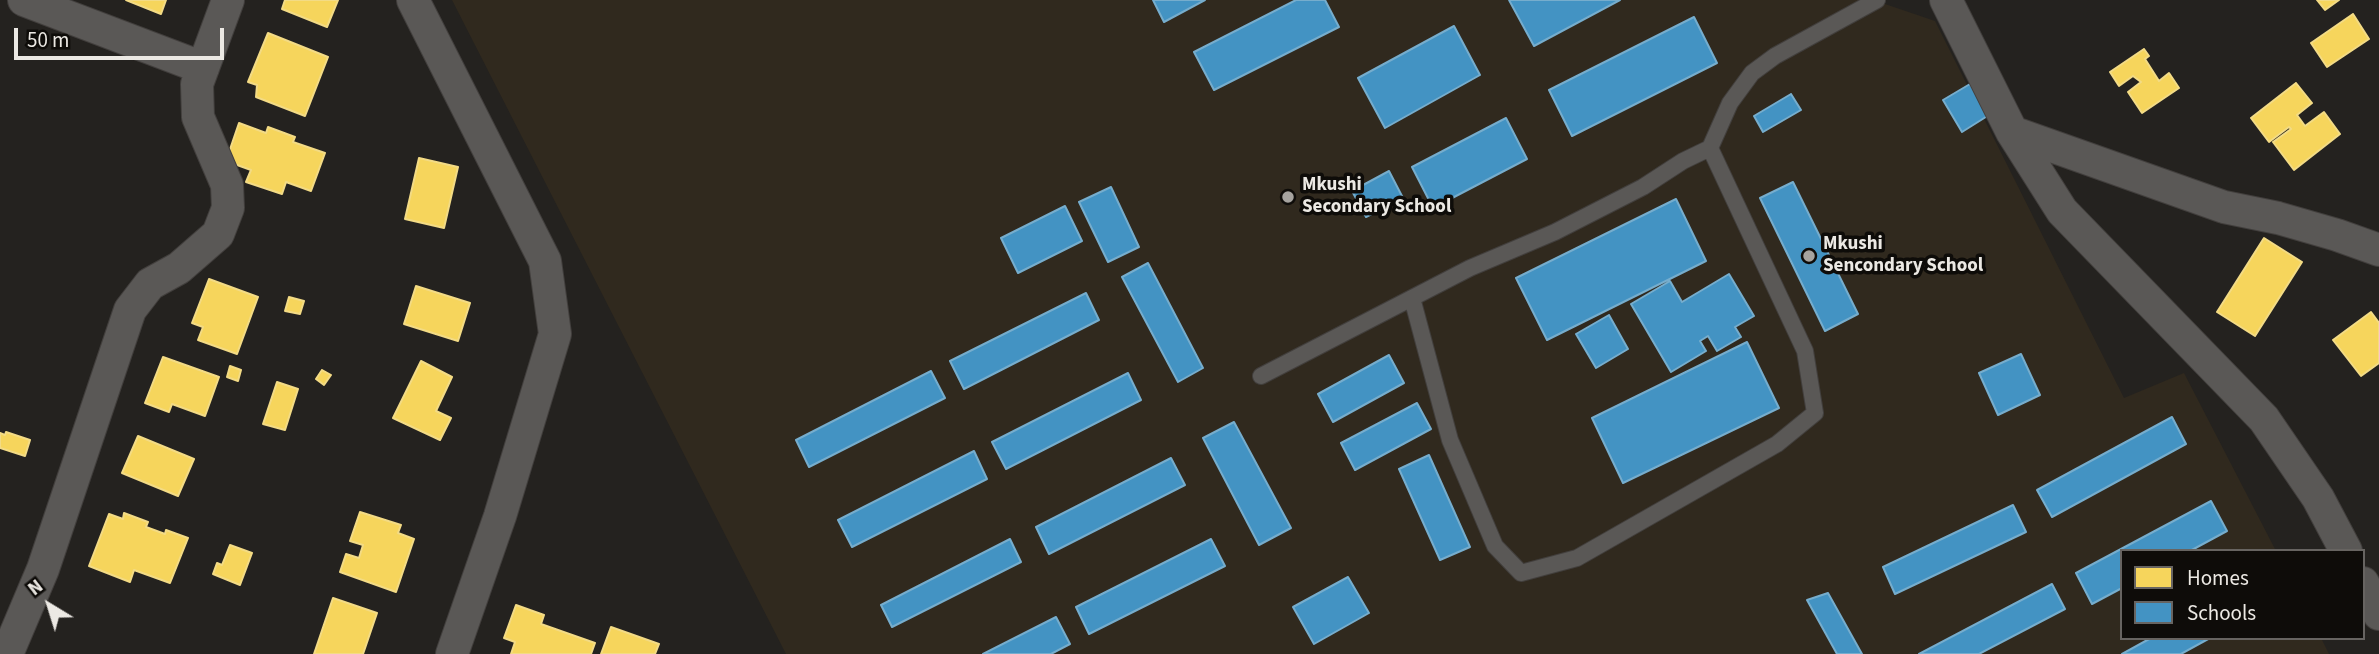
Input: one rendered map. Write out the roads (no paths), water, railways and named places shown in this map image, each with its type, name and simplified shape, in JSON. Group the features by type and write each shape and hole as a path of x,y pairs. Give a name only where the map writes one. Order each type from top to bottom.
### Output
{"street":[{"path":"24,0 203,68"},
{"path":"7,654 43,569 130,310 150,284 178,268 218,234 228,208 227,184 198,117 197,84 229,0"},
{"path":"414,0 545,261 555,334 500,516 452,654"},
{"path":"1946,0 2012,132 2062,211 2264,419 2318,498 2345,549"},
{"path":"2012,132 2224,207 2278,218 2379,250"},
{"path":"2365,587 2379,614"}],"lane":[{"path":"1261,376 1471,268 1577,221 1710,148 1730,103 1752,73 1775,56 1877,0"},
{"path":"1412,298 1450,440 1494,546 1521,573 1577,558 1777,444 1815,413 1805,351 1710,148"}],"place":[{"name":"Mkushi Secondary School","path":"1288,197"},
{"name":"Mkushi Sencondary School","path":"1809,256"}]}
